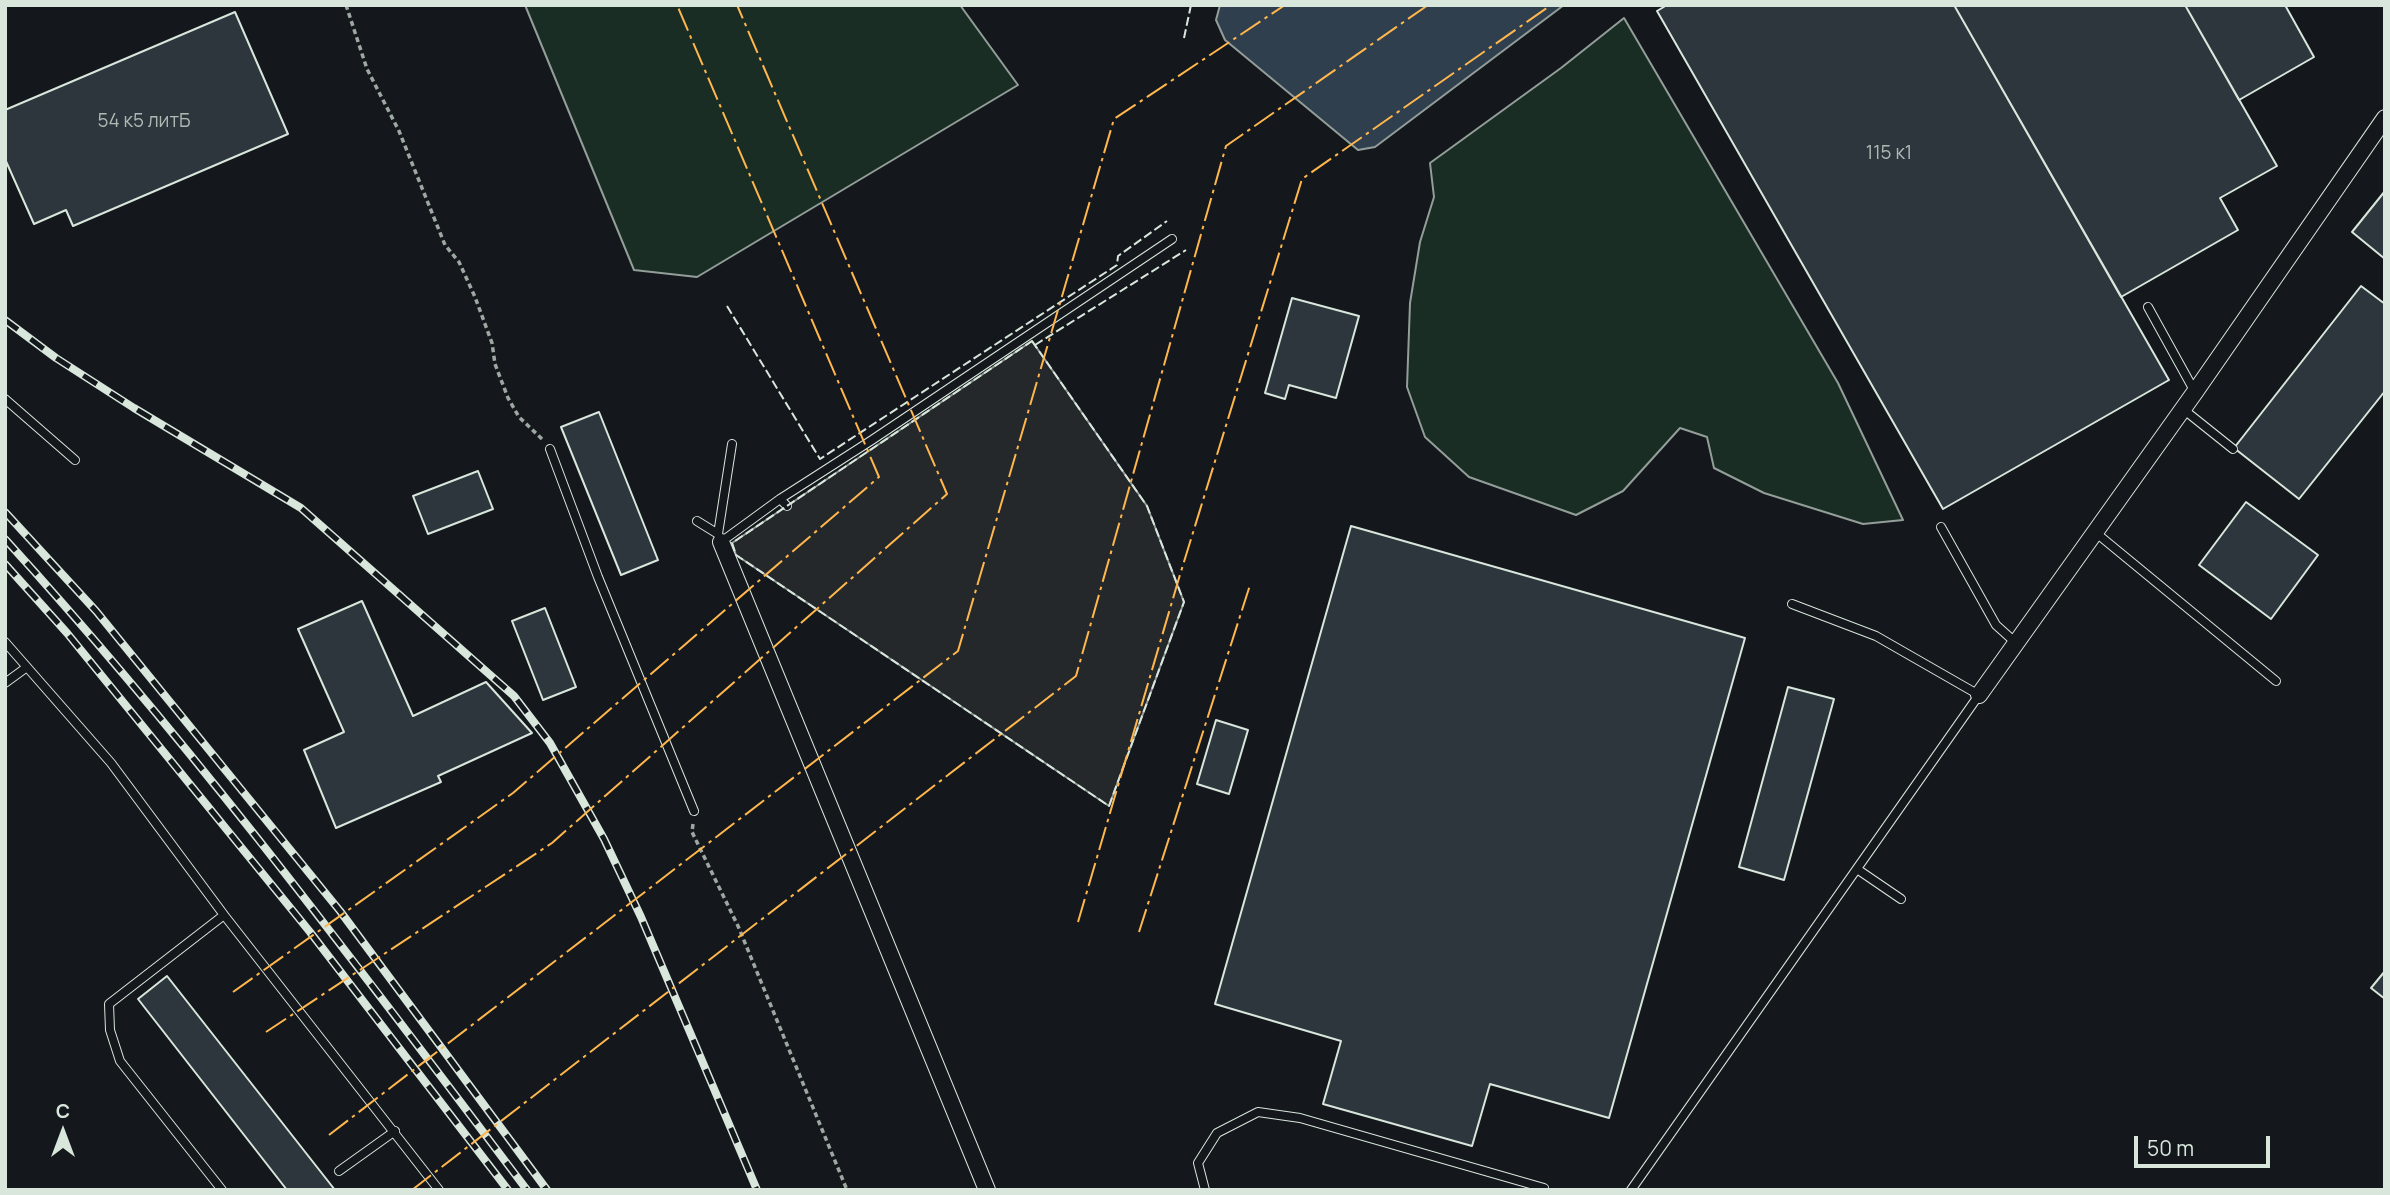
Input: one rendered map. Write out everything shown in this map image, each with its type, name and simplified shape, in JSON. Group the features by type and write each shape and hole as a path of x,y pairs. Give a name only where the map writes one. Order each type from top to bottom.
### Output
{"street":[{"path":"1979,695 2196,392 2385,118"},
{"path":"720,538 987,1190"}],"lane":[{"path":"720,538 872,440 1172,239"},
{"path":"2148,307 2196,392"},
{"path":"5,399 75,460"},
{"path":"2183,409 2233,449"},
{"path":"720,538 732,444"},
{"path":"550,449 598,577 695,811"},
{"path":"780,499 787,506"},
{"path":"697,521 720,538"},
{"path":"1941,527 1996,625 2016,643"},
{"path":"2095,532 2276,681"},
{"path":"1631,1190 1979,695 1876,636 1792,604"},
{"path":"5,642 111,763 224,915 439,1190"},
{"path":"5,684 27,667"},
{"path":"1857,869 1901,899"},
{"path":"222,1190 120,1060 110,1030 109,1004 224,915"},
{"path":"1205,1190 1198,1163 1217,1133 1258,1112 1300,1118 1544,1188"},
{"path":"339,1171 395,1131"}],"path":[{"path":"346,5 367,69 398,131 445,245 459,262 475,297 508,398 519,417 550,449"},
{"path":"695,811 692,832 738,926 847,1190"}],"green space":[{"path":"525,5 960,5 1018,85 697,277 634,270"},
{"path":"1624,18 1838,383 1903,520 1863,524 1764,493 1714,468 1707,437 1680,428 1623,491 1576,515 1469,477 1425,437 1407,387 1410,303 1420,242 1434,197 1430,163 1561,68"}],"shaded area":[{"path":"1032,341 1147,506 1184,602 1109,806 736,555 732,543"}],"water":[{"path":"1220,5 1564,5 1375,147 1358,150 1225,40 1216,20"}],"building":[{"path":"1667,5 1954,5 2169,380 1943,509 1657,11"},
{"path":"1954,5 2185,5 2277,166 2220,198 2238,230 2121,297"},
{"path":"2185,5 2285,5 2314,57 2239,100"},
{"path":"235,12 288,134 73,226 66,210 34,224 5,159 5,110"},
{"path":"2385,191 2385,259 2352,232"},
{"path":"2361,286 2385,304 2385,391 2299,499 2234,448"},
{"path":"1292,298 1359,316 1336,398 1289,385 1285,399 1265,393"},
{"path":"599,412 658,560 621,575 561,427"},
{"path":"478,471 493,509 428,534 413,496"},
{"path":"2246,502 2318,555 2271,619 2199,565"},
{"path":"1351,526 1745,638 1609,1118 1490,1084 1472,1146 1323,1104 1341,1041 1215,1004"},
{"path":"362,601 413,716 486,682 532,733 438,776 441,782 336,828 304,750 344,732 298,629"},
{"path":"545,608 576,687 543,700 512,621"},
{"path":"1788,687 1834,699 1784,880 1739,867"},
{"path":"1216,720 1248,730 1229,794 1197,784"},
{"path":"2385,971 2385,999 2371,988"},
{"path":"167,976 335,1190 287,1190 138,999"}],"railway":[{"path":"5,320 56,358 134,408 301,508 514,696 550,743 604,839 641,917 757,1190"},
{"path":"5,512 96,611 340,911 547,1190"},
{"path":"5,539 142,696 273,858 527,1190"},
{"path":"5,564 67,633 310,932 508,1190"}],"fence":[{"path":"1184,38 1191,5"},
{"path":"727,306 820,459 1117,265 1118,256 1167,221"},
{"path":"1035,345 1186,250"},
{"path":"1032,341 1147,506 1184,602 1109,806 736,555 732,543 1032,341"}],"power":[{"path":"233,992 513,793 879,477 677,5"},
{"path":"266,1032 552,843 947,494 737,5"},
{"path":"329,1135 958,651 1114,119 1285,5"},
{"path":"412,1190 1076,676 1226,146 1428,5"},
{"path":"1078,922 1179,578 1302,179 1551,5"},
{"path":"1139,932 1250,585"}]}
